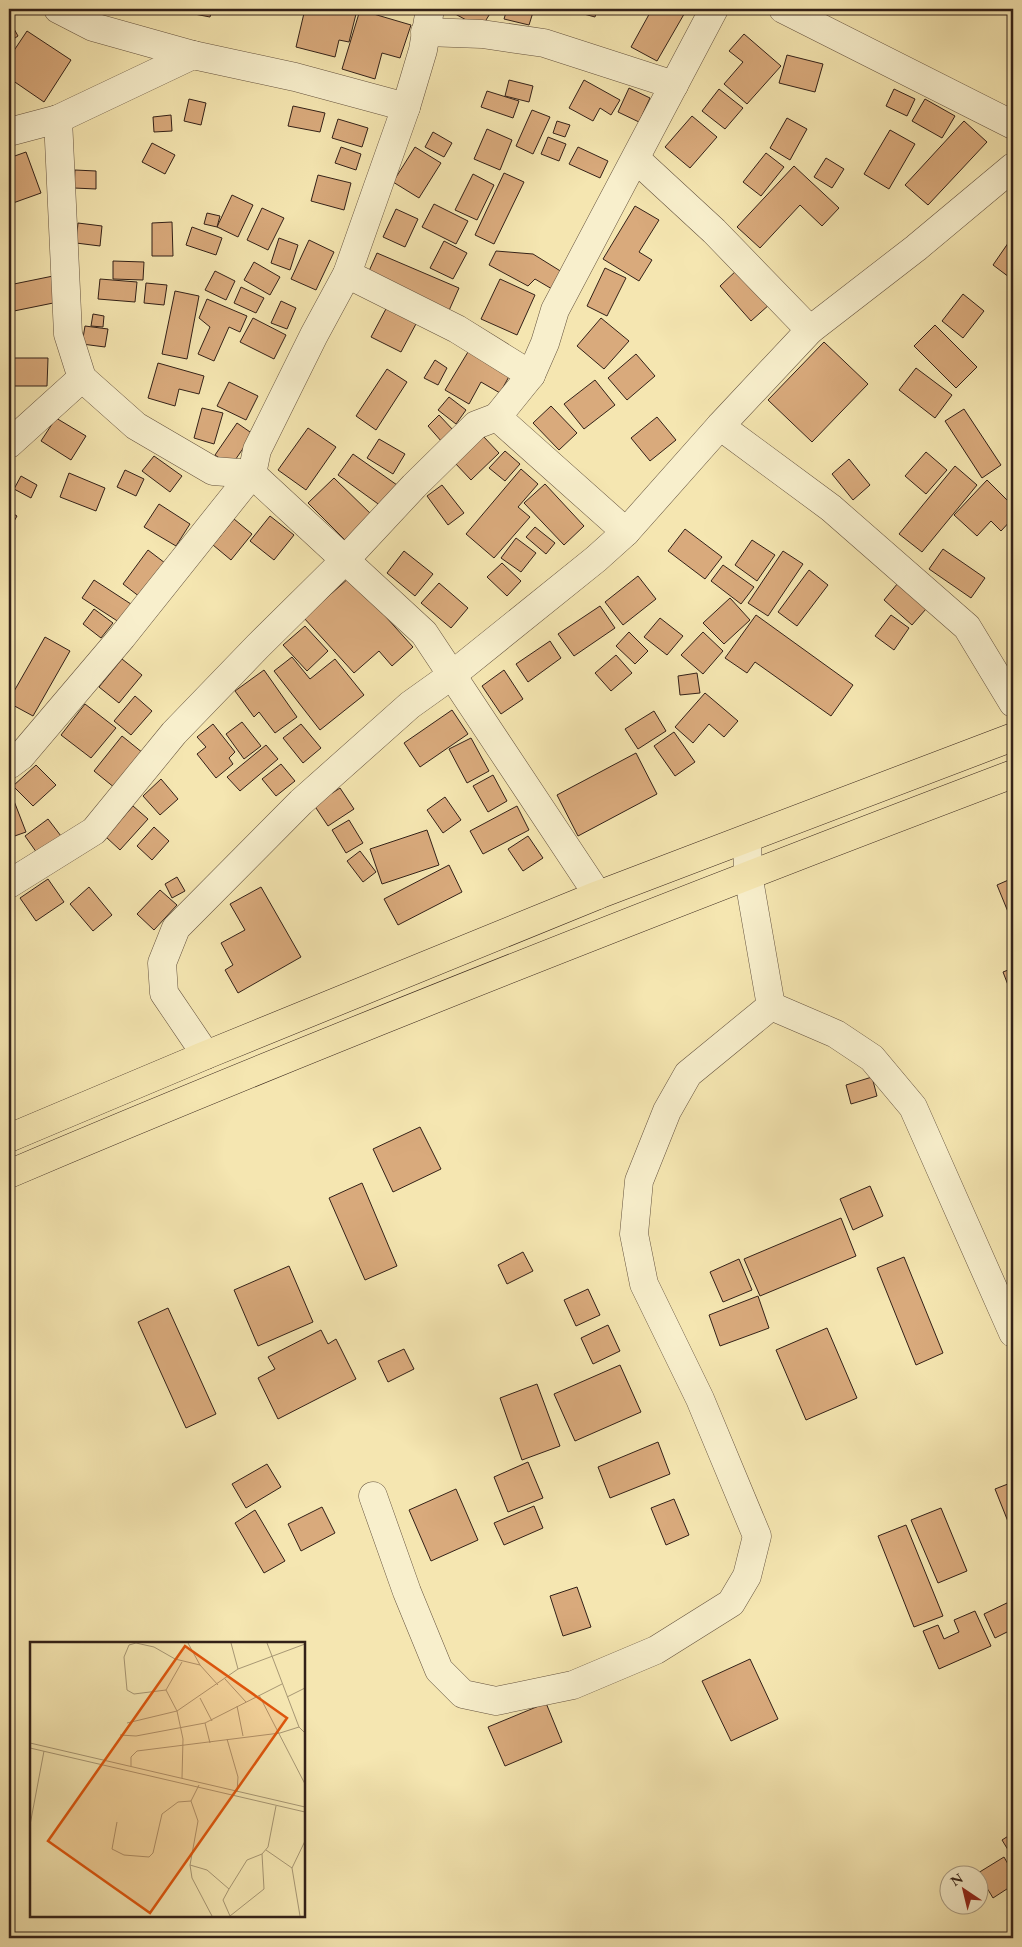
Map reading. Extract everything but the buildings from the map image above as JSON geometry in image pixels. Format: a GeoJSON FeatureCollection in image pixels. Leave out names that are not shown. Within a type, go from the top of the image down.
{"type":"FeatureCollection","features":[{"type":"Feature","properties":{"kind":"main road"},"geometry":{"type":"LineString","coordinates":[[9,1138],[206,1055],[598,895],[1013,737]]}},
{"type":"Feature","properties":{"kind":"main road"},"geometry":{"type":"LineString","coordinates":[[9,1174],[223,1083],[748,874],[1013,774]]}},
{"type":"Feature","properties":{"kind":"street"},"geometry":{"type":"LineString","coordinates":[[58,9],[93,27],[193,55],[295,77],[406,107]]}},
{"type":"Feature","properties":{"kind":"street"},"geometry":{"type":"LineString","coordinates":[[9,884],[94,831],[174,733],[345,560],[414,486],[476,425],[497,417],[531,375],[545,343],[555,310],[714,9]]}},
{"type":"Feature","properties":{"kind":"street"},"geometry":{"type":"LineString","coordinates":[[784,9],[1013,125]]}},
{"type":"Feature","properties":{"kind":"street"},"geometry":{"type":"LineString","coordinates":[[9,765],[21,756],[122,637],[252,474],[257,450],[346,274],[406,107],[423,50],[428,20],[482,34],[544,42],[674,85]]}},
{"type":"Feature","properties":{"kind":"street"},"geometry":{"type":"LineString","coordinates":[[9,132],[58,119],[193,55]]}},
{"type":"Feature","properties":{"kind":"street"},"geometry":{"type":"LineString","coordinates":[[58,119],[68,334],[82,378],[136,426],[213,471],[252,474],[424,633],[598,895]]}},
{"type":"Feature","properties":{"kind":"street"},"geometry":{"type":"LineString","coordinates":[[636,159],[714,231],[810,330]]}},
{"type":"Feature","properties":{"kind":"street"},"geometry":{"type":"LineString","coordinates":[[206,1055],[164,993],[162,963],[176,928],[301,802],[410,705],[452,676],[596,559],[626,532],[720,426],[810,330],[916,248],[1013,168]]}},
{"type":"Feature","properties":{"kind":"street"},"geometry":{"type":"LineString","coordinates":[[346,274],[457,329],[531,375]]}},
{"type":"Feature","properties":{"kind":"street"},"geometry":{"type":"LineString","coordinates":[[9,444],[82,378]]}},
{"type":"Feature","properties":{"kind":"street"},"geometry":{"type":"LineString","coordinates":[[497,417],[626,532]]}},
{"type":"Feature","properties":{"kind":"street"},"geometry":{"type":"LineString","coordinates":[[720,426],[831,508],[967,627],[1013,703]]}},
{"type":"Feature","properties":{"kind":"street"},"geometry":{"type":"LineString","coordinates":[[747,839],[748,874],[771,1006]]}},
{"type":"Feature","properties":{"kind":"street"},"geometry":{"type":"LineString","coordinates":[[771,1006],[836,1034],[872,1058],[913,1107],[1013,1334]]}},
{"type":"Feature","properties":{"kind":"street"},"geometry":{"type":"LineString","coordinates":[[373,1496],[407,1592],[439,1670],[464,1694],[496,1701],[573,1685],[656,1650],[731,1603],[746,1576],[758,1536],[700,1399],[644,1284],[634,1234],[639,1181],[667,1111],[688,1074],[771,1006]]}}]}
